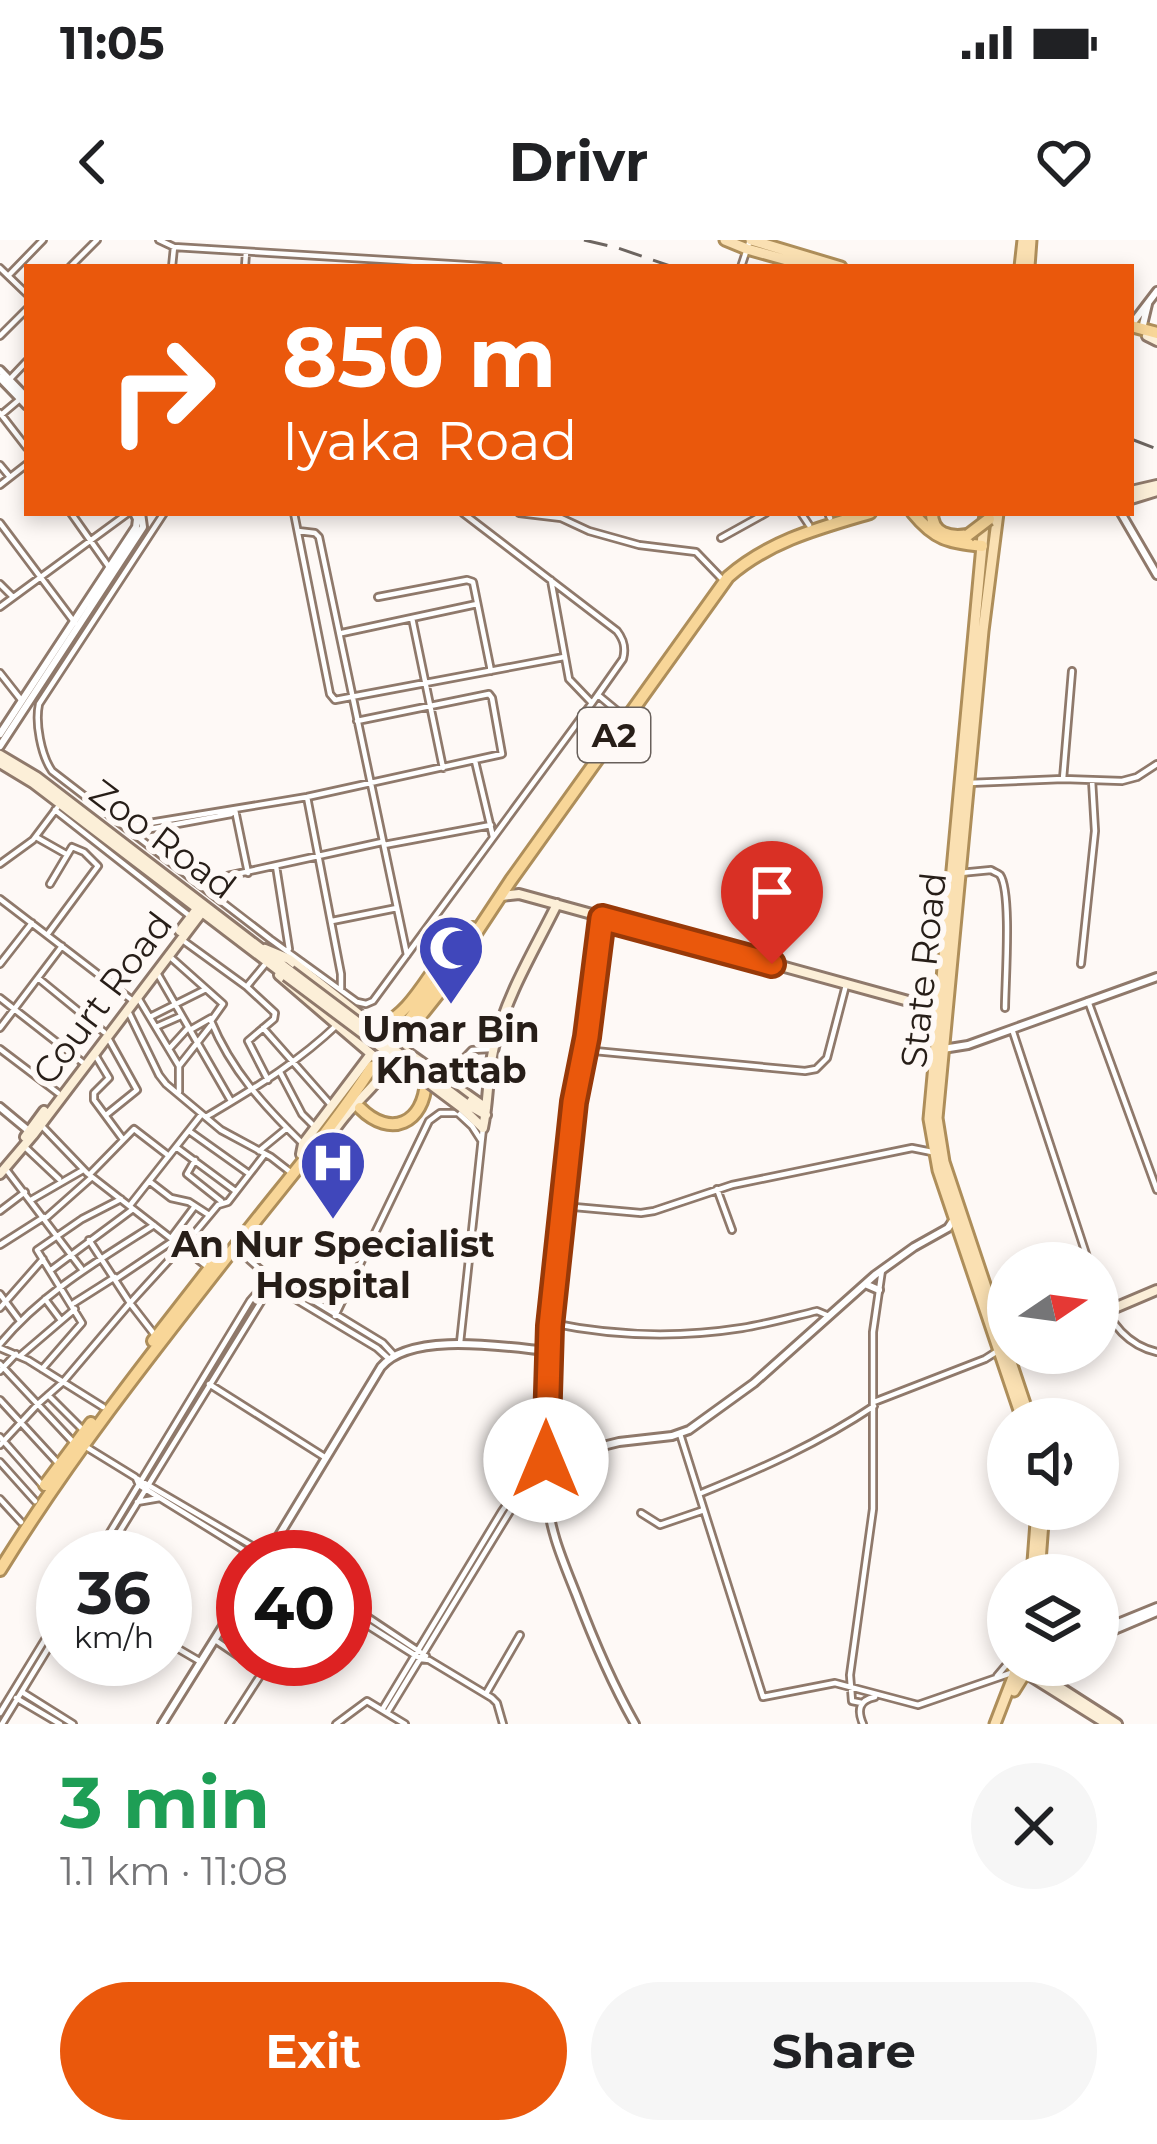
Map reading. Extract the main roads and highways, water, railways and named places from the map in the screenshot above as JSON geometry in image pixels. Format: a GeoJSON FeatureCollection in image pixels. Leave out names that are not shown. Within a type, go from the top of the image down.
{"type":"FeatureCollection","features":[{"type":"Feature","properties":{"kind":"highway","name":"A2"},"geometry":{"type":"LineString","coordinates":[[475,931],[511,869],[721,578],[768,541],[829,516]]}},
{"type":"Feature","properties":{"kind":"highway","name":"A2"},"geometry":{"type":"LineString","coordinates":[[404,1022],[475,931],[728,577],[783,541],[861,516]]}},
{"type":"Feature","properties":{"kind":"highway"},"geometry":{"type":"LineString","coordinates":[[916,516],[944,540],[982,546]]}},
{"type":"Feature","properties":{"kind":"highway"},"geometry":{"type":"LineString","coordinates":[[933,516],[942,533],[952,536],[968,535],[993,516]]}},
{"type":"Feature","properties":{"kind":"highway"},"geometry":{"type":"LineString","coordinates":[[378,1029],[404,1022],[399,1045]]}},
{"type":"Feature","properties":{"kind":"highway"},"geometry":{"type":"LineString","coordinates":[[0,1570],[103,1407],[209,1268],[357,1099],[370,1059]]}},
{"type":"Feature","properties":{"kind":"highway"},"geometry":{"type":"LineString","coordinates":[[0,1556],[59,1465],[235,1247],[370,1059]]}},
{"type":"Feature","properties":{"kind":"highway"},"geometry":{"type":"LineString","coordinates":[[357,1099],[377,1122],[407,1121],[423,1103],[426,1081]]}},
{"type":"Feature","properties":{"kind":"main road"},"geometry":{"type":"LineString","coordinates":[[725,240],[830,264]]}},
{"type":"Feature","properties":{"kind":"main road"},"geometry":{"type":"LineString","coordinates":[[749,243],[804,264]]}},
{"type":"Feature","properties":{"kind":"main road"},"geometry":{"type":"LineString","coordinates":[[979,630],[994,516]]}},
{"type":"Feature","properties":{"kind":"main road","name":"State Road"},"geometry":{"type":"LineString","coordinates":[[941,1010],[969,784],[982,546],[994,516]]}},
{"type":"Feature","properties":{"kind":"main road","name":"State Road"},"geometry":{"type":"LineString","coordinates":[[987,1292],[940,1147],[937,1104],[941,1010],[994,516]]}},
{"type":"Feature","properties":{"kind":"main road","name":"Zoo Road"},"geometry":{"type":"LineString","coordinates":[[0,755],[155,882],[288,974]]}},
{"type":"Feature","properties":{"kind":"main road","name":"Zoo Road"},"geometry":{"type":"LineString","coordinates":[[0,755],[37,777],[259,946],[288,974]]}},
{"type":"Feature","properties":{"kind":"main road"},"geometry":{"type":"LineString","coordinates":[[511,880],[519,894]]}},
{"type":"Feature","properties":{"kind":"main road"},"geometry":{"type":"LineString","coordinates":[[500,896],[519,894],[941,1010]]}},
{"type":"Feature","properties":{"kind":"main road"},"geometry":{"type":"LineString","coordinates":[[288,974],[464,1106],[484,1128],[493,1049],[506,1008],[557,904]]}},
{"type":"Feature","properties":{"kind":"main road","name":"Court Road"},"geometry":{"type":"LineString","coordinates":[[2,1169],[197,912]]}},
{"type":"Feature","properties":{"kind":"main road","name":"Court Road"},"geometry":{"type":"LineString","coordinates":[[132,1001],[197,912]]}},
{"type":"Feature","properties":{"kind":"main road"},"geometry":{"type":"LineString","coordinates":[[259,946],[289,959],[378,1029],[392,1033],[399,1045],[486,1112]]}},
{"type":"Feature","properties":{"kind":"main road"},"geometry":{"type":"LineString","coordinates":[[270,963],[370,1059],[388,1061]]}},
{"type":"Feature","properties":{"kind":"main road"},"geometry":{"type":"LineString","coordinates":[[288,974],[426,1081],[464,1106],[486,1112]]}},
{"type":"Feature","properties":{"kind":"main road"},"geometry":{"type":"LineString","coordinates":[[302,1149],[370,1059],[372,1037],[378,1029]]}},
{"type":"Feature","properties":{"kind":"main road","name":"Court Road"},"geometry":{"type":"LineString","coordinates":[[2,1169],[105,1034]]}},
{"type":"Feature","properties":{"kind":"main road"},"geometry":{"type":"LineString","coordinates":[[293,1169],[316,1154],[395,1057],[399,1045]]}},
{"type":"Feature","properties":{"kind":"main road","name":"State Road"},"geometry":{"type":"LineString","coordinates":[[938,1048],[928,1107],[933,1152],[987,1303]]}},
{"type":"Feature","properties":{"kind":"main road"},"geometry":{"type":"LineString","coordinates":[[1119,1307],[1157,1292]]}},
{"type":"Feature","properties":{"kind":"main road"},"geometry":{"type":"LineString","coordinates":[[998,1724],[1015,1686]]}},
{"type":"Feature","properties":{"kind":"main road"},"geometry":{"type":"LineString","coordinates":[[1048,1686],[1107,1724]]}},
{"type":"Feature","properties":{"kind":"main road"},"geometry":{"type":"LineString","coordinates":[[1058,1686],[1117,1724]]}},
{"type":"Feature","properties":{"kind":"tunnel"},"geometry":{"type":"LineString","coordinates":[[368,1064],[403,1018]]}},
{"type":"Feature","properties":{"kind":"railway"},"geometry":{"type":"LineString","coordinates":[[584,240],[664,264]]}},
{"type":"Feature","properties":{"kind":"railway"},"geometry":{"type":"LineString","coordinates":[[1134,440],[1157,449]]}},
{"type":"Feature","properties":{"kind":"place","name":"Umar Bin Khattab"},"geometry":{"type":"Point","coordinates":[451,1007]}},
{"type":"Feature","properties":{"kind":"place","name":"An Nur Specialist Hospital"},"geometry":{"type":"Point","coordinates":[333,1222]}}]}
